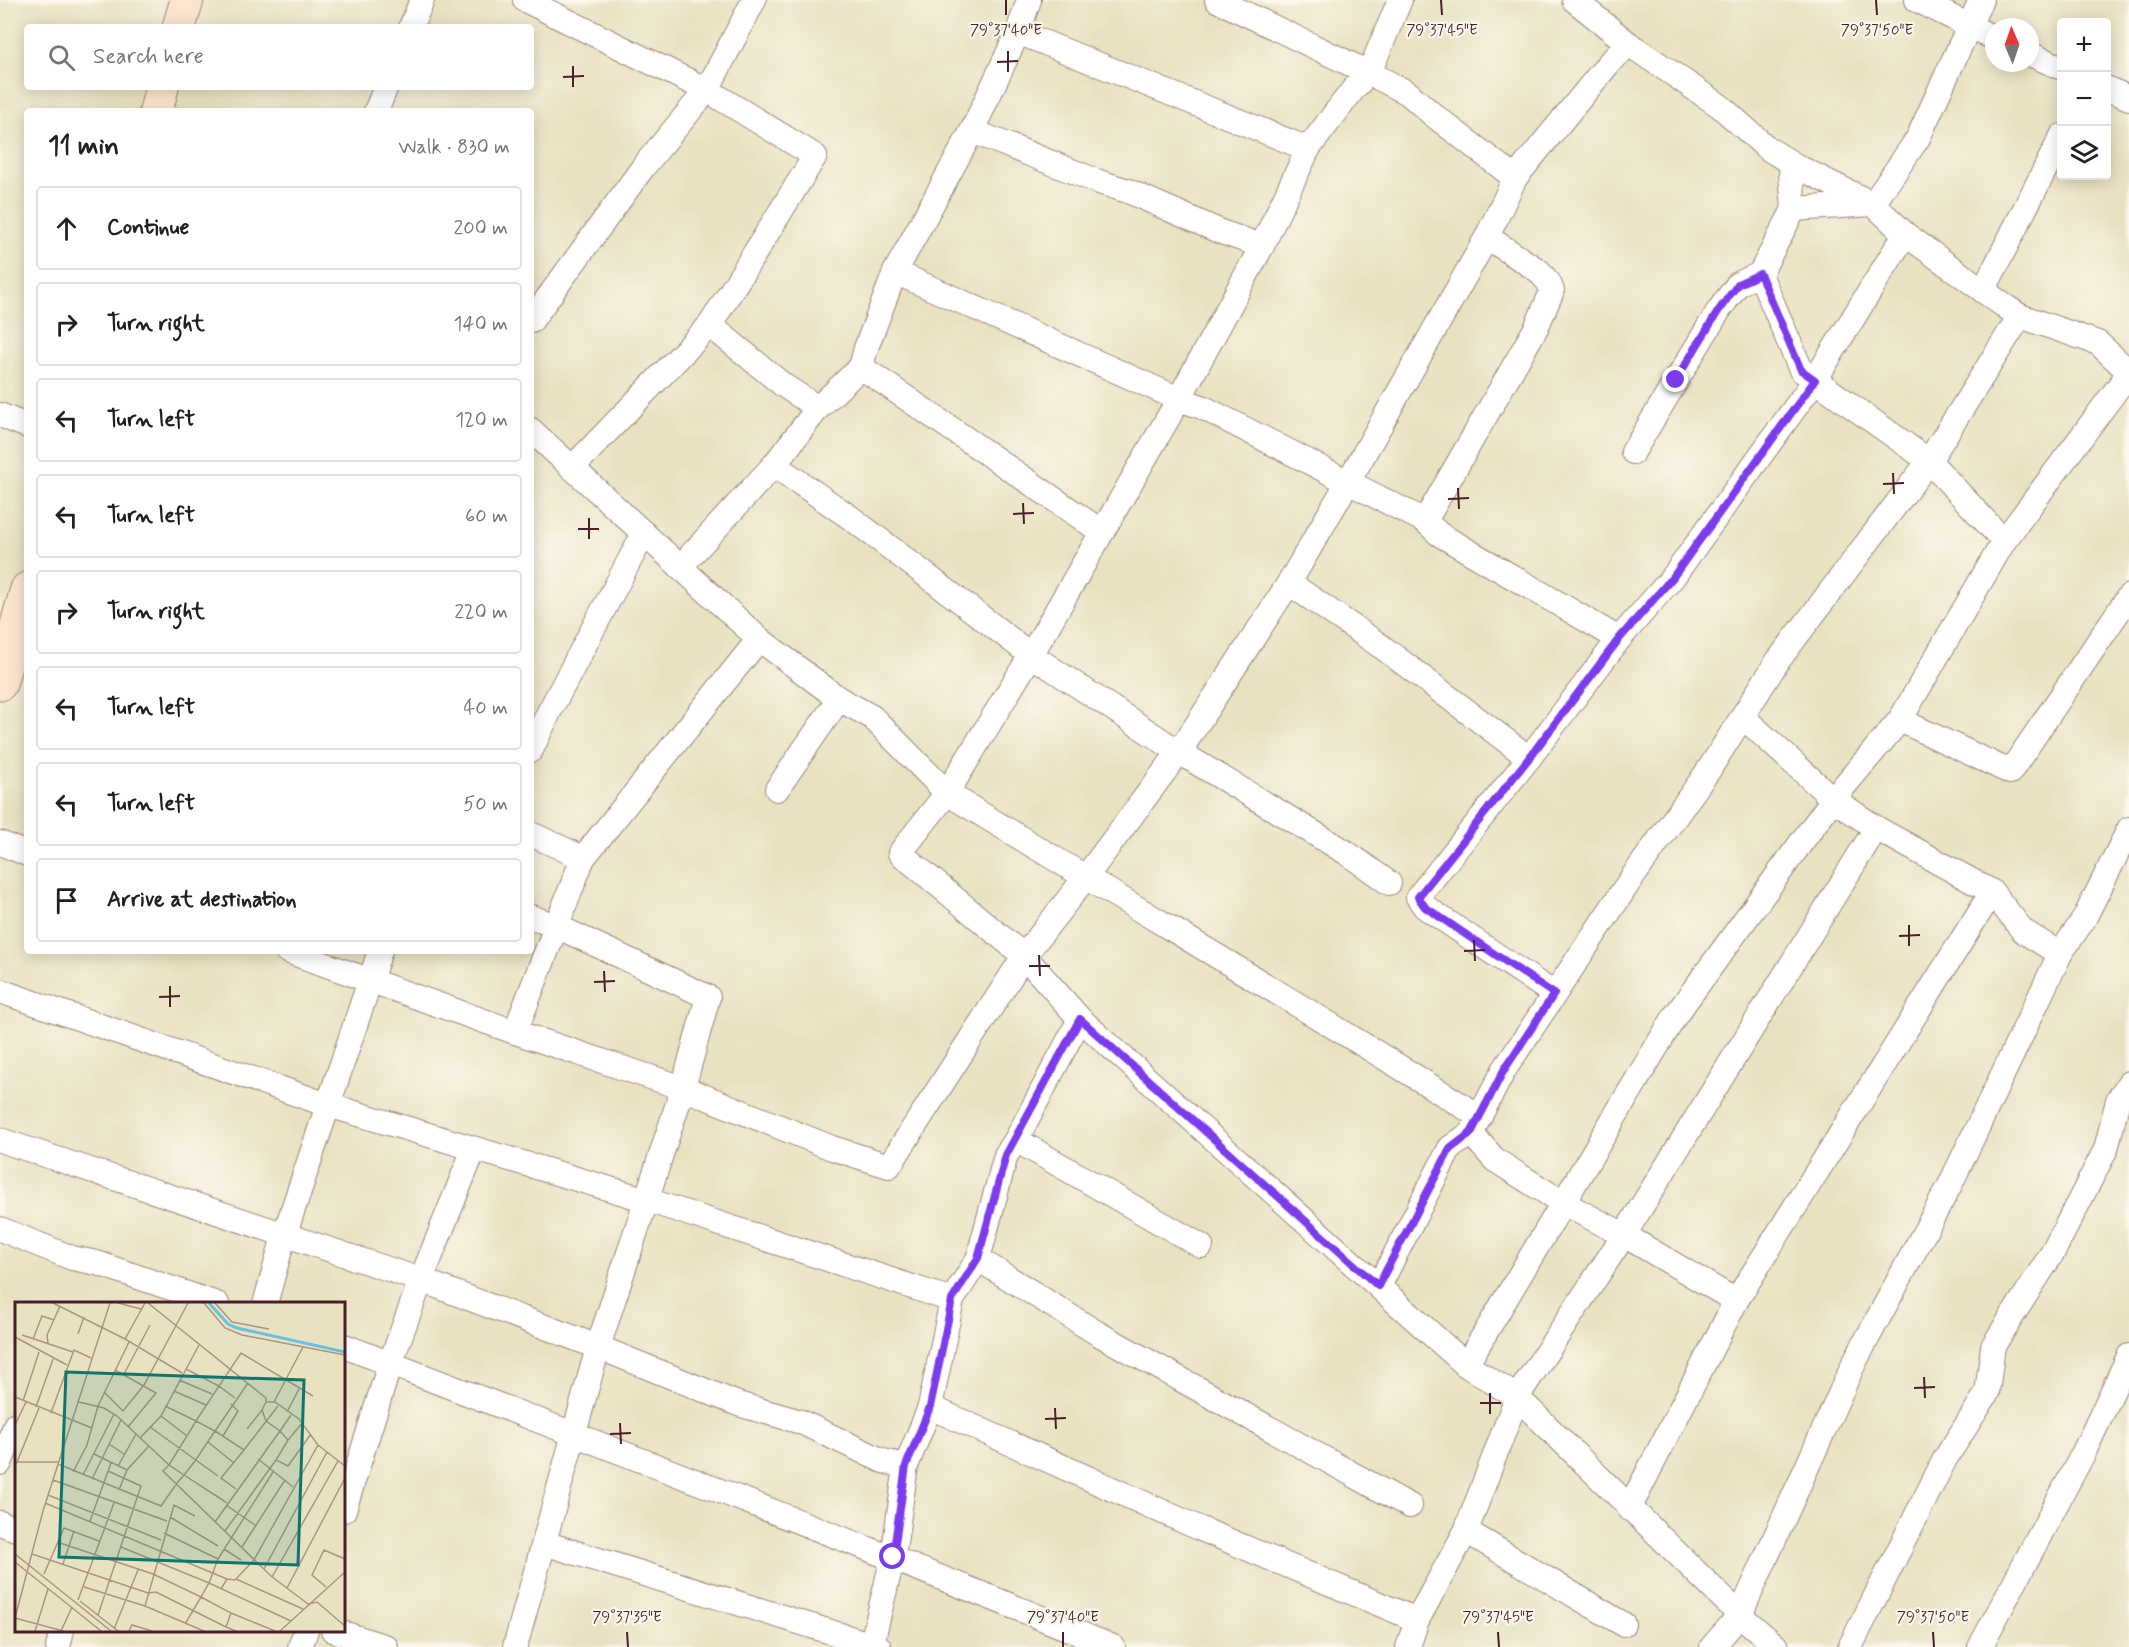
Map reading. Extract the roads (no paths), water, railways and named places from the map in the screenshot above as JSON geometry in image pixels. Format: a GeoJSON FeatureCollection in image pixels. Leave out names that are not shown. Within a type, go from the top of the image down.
{"type":"FeatureCollection","features":[{"type":"Feature","properties":{"kind":"main road"},"geometry":{"type":"LineString","coordinates":[[180,24],[187,0]]}},
{"type":"Feature","properties":{"kind":"main road"},"geometry":{"type":"LineString","coordinates":[[157,108],[161,90]]}},
{"type":"Feature","properties":{"kind":"main road"},"geometry":{"type":"LineString","coordinates":[[0,684],[24,600]]}},
{"type":"Feature","properties":{"kind":"street"},"geometry":{"type":"LineString","coordinates":[[412,24],[422,0]]}},
{"type":"Feature","properties":{"kind":"street"},"geometry":{"type":"LineString","coordinates":[[525,0],[707,90],[815,156],[710,325],[572,468]]}},
{"type":"Feature","properties":{"kind":"street"},"geometry":{"type":"LineString","coordinates":[[534,317],[644,166],[707,90],[754,0]]}},
{"type":"Feature","properties":{"kind":"street"},"geometry":{"type":"LineString","coordinates":[[680,567],[774,465],[818,408],[861,367],[895,272],[972,131],[1018,32],[1029,0]]}},
{"type":"Feature","properties":{"kind":"street"},"geometry":{"type":"LineString","coordinates":[[1217,0],[1408,93],[1515,178]]}},
{"type":"Feature","properties":{"kind":"street"},"geometry":{"type":"LineString","coordinates":[[1400,0],[1369,74],[1355,87],[1308,149],[1262,246],[1179,399],[1031,655],[947,793],[900,853],[1024,956],[1080,1019],[1466,1365],[1517,1397],[1629,1509],[1740,1615],[1777,1647]]}},
{"type":"Feature","properties":{"kind":"street"},"geometry":{"type":"LineString","coordinates":[[1466,1365],[1675,1016],[1833,799],[1900,720],[2004,541],[2129,372],[2098,343],[2020,316],[1905,234],[1873,204],[1798,167],[1767,148],[1720,106],[1629,44],[1574,0]]}},
{"type":"Feature","properties":{"kind":"street"},"geometry":{"type":"LineString","coordinates":[[1917,0],[1985,34]]}},
{"type":"Feature","properties":{"kind":"street"},"geometry":{"type":"LineString","coordinates":[[1873,204],[1918,138],[1981,0]]}},
{"type":"Feature","properties":{"kind":"street"},"geometry":{"type":"LineString","coordinates":[[1018,32],[1308,149]]}},
{"type":"Feature","properties":{"kind":"street"},"geometry":{"type":"LineString","coordinates":[[295,954],[515,1032],[683,1088],[831,1148],[889,1166],[1024,956],[1179,752],[1289,583],[1487,237],[1515,178],[1609,63],[1629,44]]}},
{"type":"Feature","properties":{"kind":"street"},"geometry":{"type":"LineString","coordinates":[[2039,58],[2057,66]]}},
{"type":"Feature","properties":{"kind":"street"},"geometry":{"type":"LineString","coordinates":[[376,108],[385,90]]}},
{"type":"Feature","properties":{"kind":"street"},"geometry":{"type":"LineString","coordinates":[[2111,90],[2129,98]]}},
{"type":"Feature","properties":{"kind":"street"},"geometry":{"type":"LineString","coordinates":[[972,131],[1099,182],[1128,191],[1221,232],[1262,246]]}},
{"type":"Feature","properties":{"kind":"street"},"geometry":{"type":"LineString","coordinates":[[1983,291],[2057,144]]}},
{"type":"Feature","properties":{"kind":"street"},"geometry":{"type":"LineString","coordinates":[[1633,452],[1719,310],[1738,284],[1760,274],[1794,209],[1791,174],[1798,167]]}},
{"type":"Feature","properties":{"kind":"street"},"geometry":{"type":"LineString","coordinates":[[1794,209],[1873,204]]}},
{"type":"Feature","properties":{"kind":"street"},"geometry":{"type":"LineString","coordinates":[[1554,994],[1425,907],[1418,897],[1529,758],[1619,639],[1673,577],[1815,380],[1905,234]]}},
{"type":"Feature","properties":{"kind":"street"},"geometry":{"type":"LineString","coordinates":[[1425,521],[1536,328],[1552,291],[1550,283],[1539,271],[1487,237]]}},
{"type":"Feature","properties":{"kind":"street"},"geometry":{"type":"LineString","coordinates":[[895,272],[1179,399],[1202,407],[1425,521],[1439,534],[1619,639]]}},
{"type":"Feature","properties":{"kind":"street"},"geometry":{"type":"LineString","coordinates":[[1760,274],[1801,370],[1929,461],[2004,541]]}},
{"type":"Feature","properties":{"kind":"street"},"geometry":{"type":"LineString","coordinates":[[1378,1286],[1450,1149],[1475,1125],[1504,1070],[1627,885],[1708,771],[1777,662],[1929,461],[2020,316]]}},
{"type":"Feature","properties":{"kind":"street"},"geometry":{"type":"LineString","coordinates":[[710,325],[783,385],[818,408]]}},
{"type":"Feature","properties":{"kind":"street"},"geometry":{"type":"LineString","coordinates":[[861,367],[1102,532]]}},
{"type":"Feature","properties":{"kind":"street"},"geometry":{"type":"LineString","coordinates":[[0,415],[24,425]]}},
{"type":"Feature","properties":{"kind":"street"},"geometry":{"type":"LineString","coordinates":[[534,433],[759,639],[839,699],[872,717],[947,793],[1397,1065],[1475,1125],[1494,1160],[1563,1203],[1624,1235],[1736,1301]]}},
{"type":"Feature","properties":{"kind":"street"},"geometry":{"type":"LineString","coordinates":[[774,465],[851,518],[1031,655],[1179,752],[1347,853],[1389,883]]}},
{"type":"Feature","properties":{"kind":"street"},"geometry":{"type":"LineString","coordinates":[[534,735],[540,706],[644,533]]}},
{"type":"Feature","properties":{"kind":"street"},"geometry":{"type":"LineString","coordinates":[[1289,583],[1382,647],[1529,758]]}},
{"type":"Feature","properties":{"kind":"street"},"geometry":{"type":"LineString","coordinates":[[1900,720],[2010,772],[2129,596]]}},
{"type":"Feature","properties":{"kind":"street"},"geometry":{"type":"LineString","coordinates":[[515,1032],[583,858],[759,639]]}},
{"type":"Feature","properties":{"kind":"street"},"geometry":{"type":"LineString","coordinates":[[777,789],[839,699]]}},
{"type":"Feature","properties":{"kind":"street"},"geometry":{"type":"LineString","coordinates":[[1743,717],[1833,799],[1876,828],[1992,892],[2023,931],[2060,954]]}},
{"type":"Feature","properties":{"kind":"street"},"geometry":{"type":"LineString","coordinates":[[1408,1647],[1417,1620],[1466,1531],[1517,1397],[1624,1235],[1876,828]]}},
{"type":"Feature","properties":{"kind":"street"},"geometry":{"type":"LineString","coordinates":[[1712,1647],[1740,1615],[1855,1361],[1950,1185],[2060,954],[2084,919],[2129,829]]}},
{"type":"Feature","properties":{"kind":"street"},"geometry":{"type":"LineString","coordinates":[[534,835],[583,858]]}},
{"type":"Feature","properties":{"kind":"street"},"geometry":{"type":"LineString","coordinates":[[0,843],[24,853]]}},
{"type":"Feature","properties":{"kind":"street"},"geometry":{"type":"LineString","coordinates":[[1629,1509],[1736,1301],[1992,892]]}},
{"type":"Feature","properties":{"kind":"street"},"geometry":{"type":"LineString","coordinates":[[514,1647],[598,1347],[683,1088],[708,997],[556,926],[534,918]]}},
{"type":"Feature","properties":{"kind":"street"},"geometry":{"type":"LineString","coordinates":[[266,1302],[285,1236],[379,954]]}},
{"type":"Feature","properties":{"kind":"street"},"geometry":{"type":"LineString","coordinates":[[0,991],[328,1105],[647,1200],[952,1300]]}},
{"type":"Feature","properties":{"kind":"street"},"geometry":{"type":"LineString","coordinates":[[544,1543],[874,1646],[893,1557],[906,1466],[930,1407],[952,1300],[978,1258],[1006,1155],[1080,1019]]}},
{"type":"Feature","properties":{"kind":"street"},"geometry":{"type":"LineString","coordinates":[[1850,1647],[1945,1459],[1987,1394],[1994,1346],[2052,1252],[2106,1149],[2118,1100],[2129,1083]]}},
{"type":"Feature","properties":{"kind":"street"},"geometry":{"type":"LineString","coordinates":[[0,1140],[421,1280],[598,1347],[738,1404],[801,1422],[883,1461],[906,1466]]}},
{"type":"Feature","properties":{"kind":"street"},"geometry":{"type":"LineString","coordinates":[[1016,1140],[1201,1245]]}},
{"type":"Feature","properties":{"kind":"street"},"geometry":{"type":"LineString","coordinates":[[345,1500],[390,1364],[474,1149]]}},
{"type":"Feature","properties":{"kind":"street"},"geometry":{"type":"LineString","coordinates":[[0,1229],[72,1258],[97,1263],[211,1302]]}},
{"type":"Feature","properties":{"kind":"street"},"geometry":{"type":"LineString","coordinates":[[978,1258],[1097,1333],[1410,1506]]}},
{"type":"Feature","properties":{"kind":"street"},"geometry":{"type":"LineString","coordinates":[[345,1346],[893,1557],[1113,1647]]}},
{"type":"Feature","properties":{"kind":"street"},"geometry":{"type":"LineString","coordinates":[[1980,1647],[2083,1454],[2129,1356]]}},
{"type":"Feature","properties":{"kind":"street"},"geometry":{"type":"LineString","coordinates":[[930,1407],[1202,1529],[1417,1620]]}},
{"type":"Feature","properties":{"kind":"street"},"geometry":{"type":"LineString","coordinates":[[0,1463],[15,1426]]}},
{"type":"Feature","properties":{"kind":"street"},"geometry":{"type":"LineString","coordinates":[[0,1523],[15,1529]]}},
{"type":"Feature","properties":{"kind":"street"},"geometry":{"type":"LineString","coordinates":[[1466,1531],[1623,1624]]}},
{"type":"Feature","properties":{"kind":"street"},"geometry":{"type":"LineString","coordinates":[[58,1647],[62,1632]]}},
{"type":"Feature","properties":{"kind":"street"},"geometry":{"type":"LineString","coordinates":[[300,1647],[305,1632]]}},
{"type":"Feature","properties":{"kind":"street"},"geometry":{"type":"LineString","coordinates":[[339,1632],[386,1647]]}}]}
